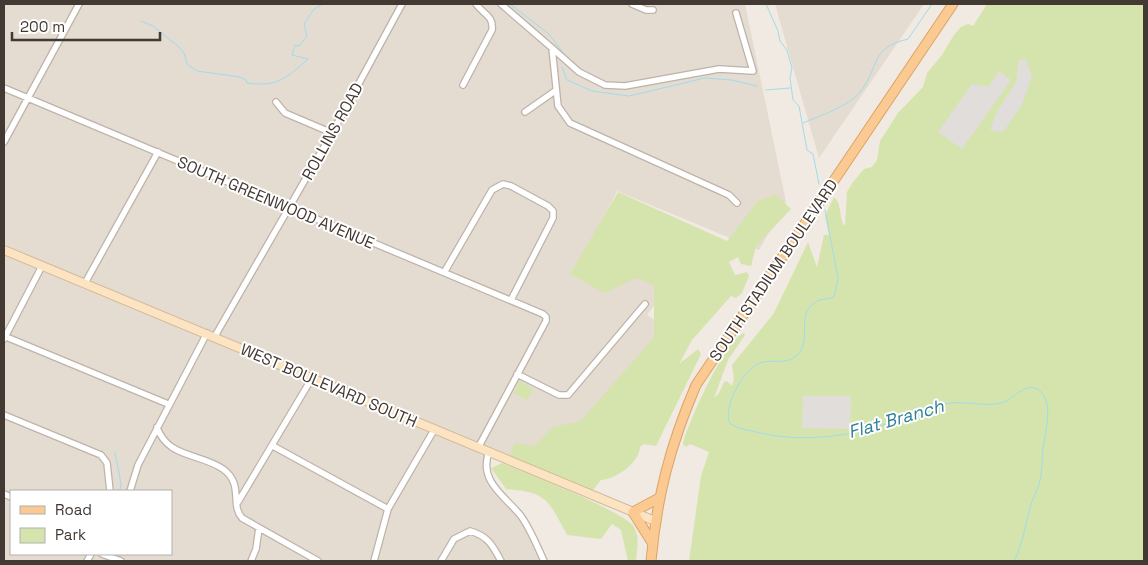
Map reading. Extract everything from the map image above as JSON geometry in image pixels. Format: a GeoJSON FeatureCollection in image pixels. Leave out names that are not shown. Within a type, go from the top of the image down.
{"type":"FeatureCollection","features":[{"type":"Feature","properties":{"kind":"main road","name":"SOUTH STADIUM BOULEVARD"},"geometry":{"type":"LineString","coordinates":[[651,561],[655,521],[668,460],[696,385],[953,4]]}},
{"type":"Feature","properties":{"kind":"main road","name":"WEST BOULEVARD SOUTH"},"geometry":{"type":"LineString","coordinates":[[4,250],[211,334],[434,430],[655,521]]}},
{"type":"Feature","properties":{"kind":"main road"},"geometry":{"type":"LineString","coordinates":[[653,544],[634,512],[659,498]]}},
{"type":"Feature","properties":{"kind":"street"},"geometry":{"type":"LineString","coordinates":[[4,142],[79,4]]}},
{"type":"Feature","properties":{"kind":"street","name":"ROLLINS ROAD"},"geometry":{"type":"LineString","coordinates":[[130,490],[138,466],[168,404],[289,207],[332,133],[402,4]]}},
{"type":"Feature","properties":{"kind":"street"},"geometry":{"type":"LineString","coordinates":[[463,85],[493,24],[490,17],[476,4]]}},
{"type":"Feature","properties":{"kind":"street"},"geometry":{"type":"LineString","coordinates":[[501,4],[579,72],[605,85],[625,86],[719,69],[753,71],[736,13]]}},
{"type":"Feature","properties":{"kind":"street"},"geometry":{"type":"LineString","coordinates":[[632,4],[646,10],[653,10]]}},
{"type":"Feature","properties":{"kind":"street"},"geometry":{"type":"LineString","coordinates":[[552,48],[558,106],[563,115],[574,125],[729,195],[737,203]]}},
{"type":"Feature","properties":{"kind":"street","name":"SOUTH GREENWOOD AVENUE"},"geometry":{"type":"LineString","coordinates":[[4,88],[445,272],[546,317],[517,374]]}},
{"type":"Feature","properties":{"kind":"street"},"geometry":{"type":"LineString","coordinates":[[525,112],[555,91]]}},
{"type":"Feature","properties":{"kind":"street"},"geometry":{"type":"LineString","coordinates":[[276,102],[285,113],[332,133]]}},
{"type":"Feature","properties":{"kind":"street"},"geometry":{"type":"LineString","coordinates":[[85,283],[158,152]]}},
{"type":"Feature","properties":{"kind":"street"},"geometry":{"type":"LineString","coordinates":[[445,272],[492,190],[503,184],[511,186],[548,206],[553,211],[553,218],[511,300]]}},
{"type":"Feature","properties":{"kind":"street"},"geometry":{"type":"LineString","coordinates":[[42,266],[4,338],[168,404]]}},
{"type":"Feature","properties":{"kind":"street"},"geometry":{"type":"LineString","coordinates":[[478,448],[517,374],[559,395],[568,395],[645,304]]}},
{"type":"Feature","properties":{"kind":"street"},"geometry":{"type":"LineString","coordinates":[[238,502],[312,378]]}},
{"type":"Feature","properties":{"kind":"street"},"geometry":{"type":"LineString","coordinates":[[4,415],[101,455],[107,462],[110,490]]}},
{"type":"Feature","properties":{"kind":"street"},"geometry":{"type":"LineString","coordinates":[[157,427],[164,443],[168,446],[218,466],[228,474],[235,485],[238,514],[318,561]]}},
{"type":"Feature","properties":{"kind":"street"},"geometry":{"type":"LineString","coordinates":[[374,561],[388,510],[434,430]]}},
{"type":"Feature","properties":{"kind":"street"},"geometry":{"type":"LineString","coordinates":[[273,446],[388,510]]}},
{"type":"Feature","properties":{"kind":"street"},"geometry":{"type":"LineString","coordinates":[[489,452],[485,471],[491,485],[521,516],[544,561]]}},
{"type":"Feature","properties":{"kind":"street"},"geometry":{"type":"LineString","coordinates":[[251,561],[256,549],[259,528]]}},
{"type":"Feature","properties":{"kind":"street"},"geometry":{"type":"LineString","coordinates":[[440,561],[454,539],[470,531],[485,537],[492,543],[501,561]]}},
{"type":"Feature","properties":{"kind":"street"},"geometry":{"type":"LineString","coordinates":[[105,555],[121,561]]}},
{"type":"Feature","properties":{"kind":"shaded area"},"geometry":{"type":"Polygon","coordinates":[[[4,4],[745,4],[786,202],[759,250],[617,191],[591,241],[670,283],[647,315],[671,332],[586,432],[544,444],[529,465],[490,449],[485,471],[521,516],[544,561],[4,561],[4,4]]]}},
{"type":"Feature","properties":{"kind":"shaded area"},"geometry":{"type":"Polygon","coordinates":[[[775,4],[924,4],[819,158],[775,4]]]}},
{"type":"Feature","properties":{"kind":"shaded area"},"geometry":{"type":"Polygon","coordinates":[[[1026,59],[1032,76],[1022,105],[1003,132],[990,130],[996,113],[1016,82],[1019,60],[1026,59]]]}},
{"type":"Feature","properties":{"kind":"shaded area"},"geometry":{"type":"Polygon","coordinates":[[[999,71],[1011,80],[962,149],[938,132],[972,84],[988,87],[999,71]]]}},
{"type":"Feature","properties":{"kind":"shaded area"},"geometry":{"type":"Polygon","coordinates":[[[803,396],[851,396],[850,429],[802,428],[803,396]]]}},
{"type":"Feature","properties":{"kind":"green space"},"geometry":{"type":"Polygon","coordinates":[[[987,4],[1144,4],[1144,561],[689,561],[701,476],[709,452],[690,444],[686,447],[683,444],[708,383],[727,350],[744,333],[745,335],[728,360],[714,398],[719,393],[724,382],[727,381],[732,386],[734,379],[732,365],[774,313],[808,242],[817,267],[824,235],[829,235],[825,216],[834,197],[839,203],[845,226],[847,192],[853,182],[864,169],[872,167],[877,160],[880,141],[898,113],[923,87],[927,73],[942,55],[954,35],[961,27],[968,24],[973,26],[987,4]]]}},
{"type":"Feature","properties":{"kind":"green space"},"geometry":{"type":"Polygon","coordinates":[[[618,192],[727,241],[757,202],[775,194],[791,209],[756,246],[751,266],[741,264],[738,257],[729,262],[735,275],[747,272],[749,276],[742,293],[736,298],[731,296],[692,340],[679,364],[698,349],[701,354],[656,446],[644,444],[640,447],[636,459],[626,469],[613,477],[601,480],[593,490],[509,455],[515,443],[535,446],[553,427],[581,421],[654,337],[654,285],[636,278],[605,293],[570,274],[618,192]]]}},
{"type":"Feature","properties":{"kind":"green space"},"geometry":{"type":"Polygon","coordinates":[[[520,381],[533,389],[527,400],[514,393],[520,381]]]}},
{"type":"Feature","properties":{"kind":"green space"},"geometry":{"type":"Polygon","coordinates":[[[502,463],[594,502],[626,520],[634,527],[637,535],[636,561],[628,561],[621,530],[612,524],[601,539],[567,535],[555,513],[545,500],[531,493],[506,489],[491,468],[502,463]]]}},
{"type":"Feature","properties":{"kind":"waterway"},"geometry":{"type":"LineString","coordinates":[[141,21],[153,26],[179,47],[184,53],[187,64],[197,71],[240,77],[246,80],[247,83],[267,84],[281,80],[308,59],[292,55],[295,45],[299,46],[307,36],[304,24],[314,9],[323,4]]}},
{"type":"Feature","properties":{"kind":"waterway"},"geometry":{"type":"LineString","coordinates":[[510,4],[549,34],[564,54]]}},
{"type":"Feature","properties":{"kind":"waterway","name":"Flat Branch"},"geometry":{"type":"LineString","coordinates":[[766,4],[778,31],[780,41],[787,50],[792,68],[790,78],[793,100],[799,106],[807,150],[813,154],[819,184]]}},
{"type":"Feature","properties":{"kind":"waterway"},"geometry":{"type":"LineString","coordinates":[[803,123],[834,110],[856,96],[867,82],[881,53],[887,47],[908,39],[932,4]]}},
{"type":"Feature","properties":{"kind":"waterway"},"geometry":{"type":"LineString","coordinates":[[562,67],[567,80],[592,91],[629,96],[705,78],[732,80],[757,86]]}},
{"type":"Feature","properties":{"kind":"waterway"},"geometry":{"type":"LineString","coordinates":[[766,90],[790,88]]}},
{"type":"Feature","properties":{"kind":"waterway","name":"Flat Branch"},"geometry":{"type":"LineString","coordinates":[[825,210],[838,278],[834,297],[822,299],[810,307],[806,314],[804,343],[796,356],[785,361],[763,362],[756,365],[743,378],[737,387],[730,406],[729,422],[738,428],[773,435],[807,438],[824,437],[874,428],[943,404],[998,404],[1021,391],[1035,388],[1044,396],[1048,411],[1042,470],[1039,486],[1031,503],[1022,542],[1014,561]]}},
{"type":"Feature","properties":{"kind":"waterway"},"geometry":{"type":"LineString","coordinates":[[115,453],[121,483],[120,490]]}}]}
